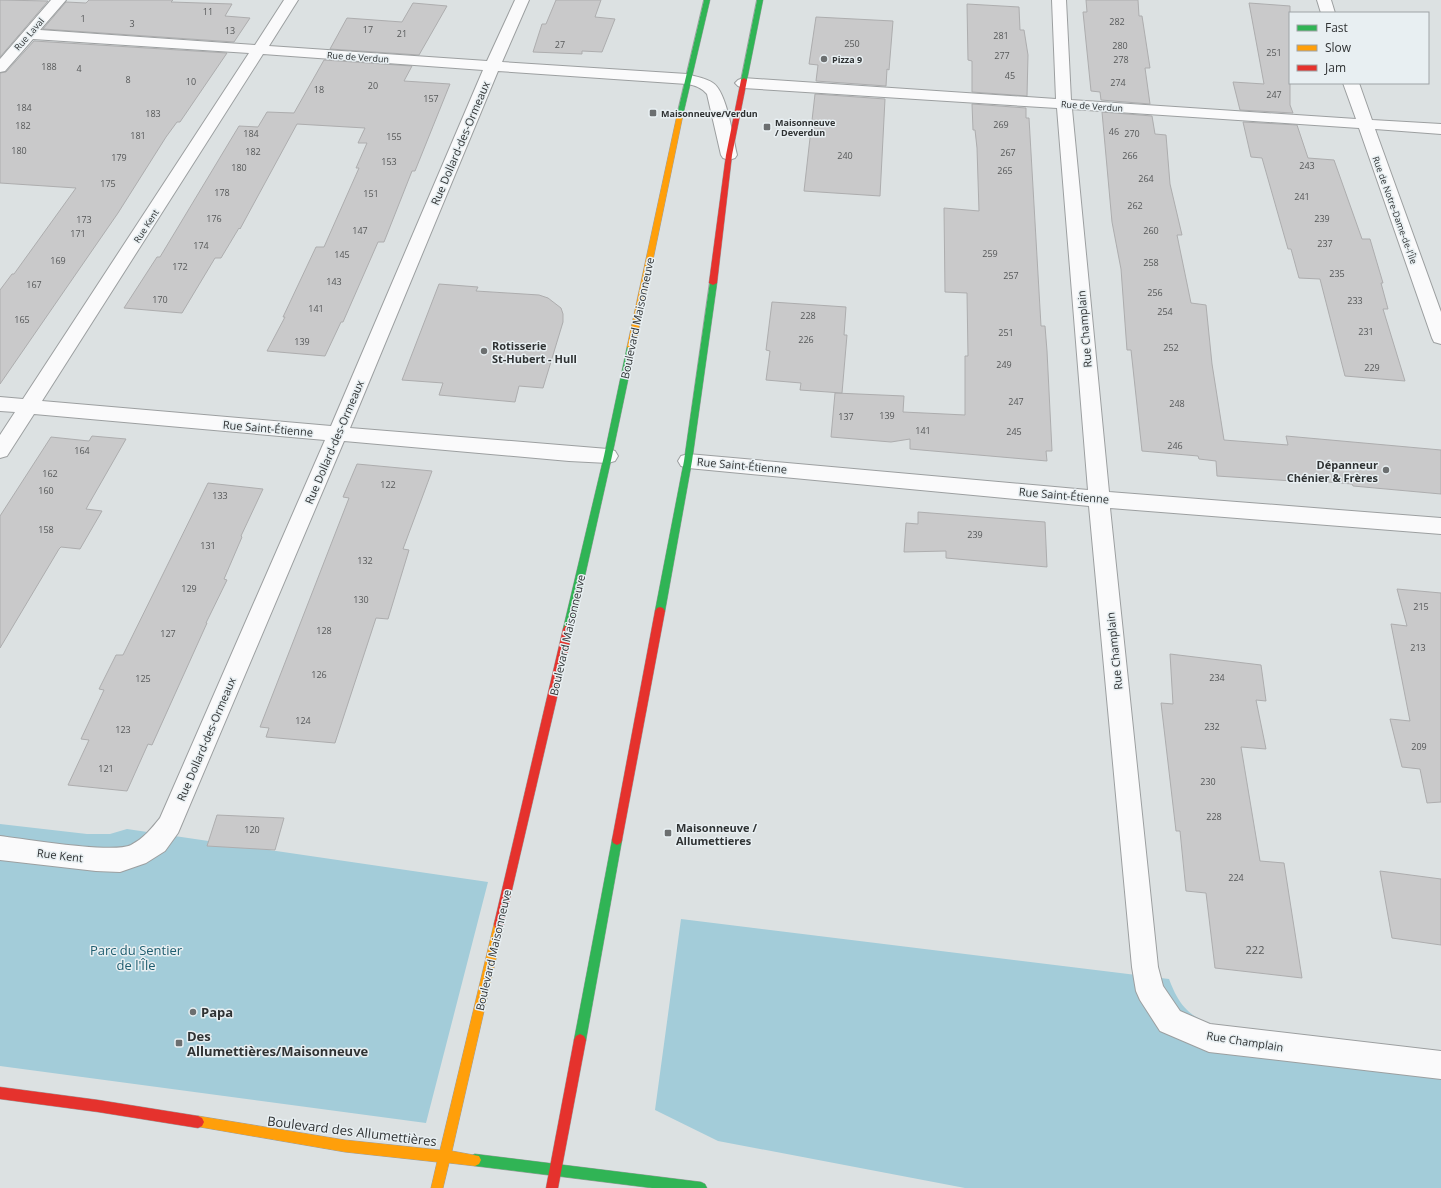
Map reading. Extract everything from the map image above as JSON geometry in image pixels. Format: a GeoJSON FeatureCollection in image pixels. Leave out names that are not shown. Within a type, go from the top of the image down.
{"type":"FeatureCollection","features":[{"type":"Feature","properties":{"kind":"main road","name":"Boulevard Maisonneuve"},"geometry":{"type":"LineString","coordinates":[[437,1188],[608,456],[687,79],[707,0]]}},
{"type":"Feature","properties":{"kind":"main road"},"geometry":{"type":"LineString","coordinates":[[552,1188],[688,461],[729,155],[760,0]]}},
{"type":"Feature","properties":{"kind":"main road","name":"Boulevard des Allumettières"},"geometry":{"type":"LineString","coordinates":[[0,1093],[98,1106],[345,1146],[445,1156],[701,1188]]}},
{"type":"Feature","properties":{"kind":"street","name":"Rue Laval"},"geometry":{"type":"LineString","coordinates":[[0,68],[59,0]]}},
{"type":"Feature","properties":{"kind":"street","name":"Rue Kent"},"geometry":{"type":"LineString","coordinates":[[0,452],[291,0]]}},
{"type":"Feature","properties":{"kind":"street","name":"Rue Dollard-des-Ormeaux"},"geometry":{"type":"LineString","coordinates":[[120,860],[137,855],[156,843],[169,825],[337,434],[492,66],[522,0]]}},
{"type":"Feature","properties":{"kind":"street","name":"Rue Champlain"},"geometry":{"type":"LineString","coordinates":[[1059,0],[1064,104],[1100,499],[1144,959],[1150,991],[1170,1021],[1209,1038],[1441,1065]]}},
{"type":"Feature","properties":{"kind":"street"},"geometry":{"type":"LineString","coordinates":[[1324,0],[1328,12]]}},
{"type":"Feature","properties":{"kind":"street","name":"Rue de Verdun"},"geometry":{"type":"LineString","coordinates":[[29,34],[687,79]]}},
{"type":"Feature","properties":{"kind":"street"},"geometry":{"type":"LineString","coordinates":[[687,79],[705,84],[712,88],[716,94],[729,155]]}},
{"type":"Feature","properties":{"kind":"street","name":"Rue de Verdun"},"geometry":{"type":"LineString","coordinates":[[744,83],[1441,129]]}},
{"type":"Feature","properties":{"kind":"street","name":"Rue de Notre-Dame-de-l'Île"},"geometry":{"type":"LineString","coordinates":[[1351,84],[1364,124],[1441,338]]}},
{"type":"Feature","properties":{"kind":"street","name":"Rue Saint-Étienne"},"geometry":{"type":"LineString","coordinates":[[0,404],[608,456]]}},
{"type":"Feature","properties":{"kind":"street","name":"Rue Saint-Étienne"},"geometry":{"type":"LineString","coordinates":[[688,461],[1100,499],[1441,526]]}},
{"type":"Feature","properties":{"kind":"street","name":"Rue Kent"},"geometry":{"type":"LineString","coordinates":[[0,848],[96,859],[120,860]]}},
{"type":"Feature","properties":{"kind":"green space","name":"Parc du Sentier de l'Île"},"geometry":{"type":"Polygon","coordinates":[[[0,824],[87,834],[110,834],[127,829],[488,882],[426,1123],[0,1066],[0,824]]]}},
{"type":"Feature","properties":{"kind":"green space"},"geometry":{"type":"Polygon","coordinates":[[[681,919],[1169,979],[1177,997],[1187,1010],[1200,1019],[1219,1027],[1441,1054],[1441,1188],[965,1188],[718,1141],[655,1110],[681,919]]]}},
{"type":"Feature","properties":{"kind":"building"},"geometry":{"type":"Polygon","coordinates":[[[0,0],[48,1],[0,57],[0,0]]]}},
{"type":"Feature","properties":{"kind":"building"},"geometry":{"type":"Polygon","coordinates":[[[89,0],[173,0],[171,2],[232,4],[225,16],[250,18],[234,42],[43,29],[66,2],[86,3],[89,0]]]}},
{"type":"Feature","properties":{"kind":"building"},"geometry":{"type":"Polygon","coordinates":[[[556,0],[601,0],[595,17],[615,19],[602,52],[582,51],[582,54],[533,52],[542,24],[546,24],[556,0]]]}},
{"type":"Feature","properties":{"kind":"building"},"geometry":{"type":"Polygon","coordinates":[[[1086,0],[1138,0],[1139,16],[1142,16],[1150,68],[1145,68],[1150,104],[1101,100],[1100,92],[1091,91],[1083,12],[1087,12],[1086,0]]]}},
{"type":"Feature","properties":{"kind":"building"},"geometry":{"type":"Polygon","coordinates":[[[413,3],[447,6],[419,55],[330,49],[347,18],[402,22],[413,3]]]}},
{"type":"Feature","properties":{"kind":"building"},"geometry":{"type":"Polygon","coordinates":[[[1249,3],[1290,6],[1289,84],[1290,105],[1293,113],[1240,110],[1233,82],[1264,84],[1249,3]]]}},
{"type":"Feature","properties":{"kind":"building"},"geometry":{"type":"Polygon","coordinates":[[[967,4],[1019,7],[1020,30],[1024,30],[1028,55],[1027,96],[972,92],[972,61],[968,60],[967,4]]]}},
{"type":"Feature","properties":{"kind":"building"},"geometry":{"type":"Polygon","coordinates":[[[816,17],[893,21],[889,70],[887,69],[886,86],[816,81],[818,65],[809,64],[816,17]]]}},
{"type":"Feature","properties":{"kind":"building"},"geometry":{"type":"Polygon","coordinates":[[[34,41],[227,53],[180,122],[177,122],[166,137],[118,213],[0,384],[0,290],[12,274],[14,274],[76,188],[0,183],[0,73],[6,72],[34,41]]]}},
{"type":"Feature","properties":{"kind":"building"},"geometry":{"type":"Polygon","coordinates":[[[324,60],[412,66],[404,81],[450,84],[415,171],[412,171],[384,242],[378,242],[343,322],[341,322],[325,356],[267,351],[285,317],[283,317],[316,247],[324,247],[359,168],[356,168],[367,143],[358,143],[365,128],[297,124],[240,229],[239,228],[221,258],[215,258],[182,313],[124,308],[157,257],[160,257],[239,126],[258,127],[267,112],[294,113],[324,60]]]}},
{"type":"Feature","properties":{"kind":"building"},"geometry":{"type":"Polygon","coordinates":[[[815,94],[885,99],[880,196],[804,191],[815,94]]]}},
{"type":"Feature","properties":{"kind":"building"},"geometry":{"type":"Polygon","coordinates":[[[972,104],[1026,108],[1026,118],[1029,118],[1041,326],[1045,326],[1047,351],[1052,451],[1046,451],[1047,461],[910,449],[910,439],[891,442],[831,437],[835,393],[904,396],[903,412],[965,415],[965,356],[968,356],[967,293],[945,292],[944,208],[979,211],[977,148],[975,130],[973,130],[972,104]]]}},
{"type":"Feature","properties":{"kind":"building"},"geometry":{"type":"Polygon","coordinates":[[[1102,112],[1152,116],[1155,134],[1166,135],[1170,184],[1182,235],[1177,235],[1191,303],[1206,305],[1212,364],[1224,440],[1288,445],[1286,436],[1441,450],[1441,494],[1293,479],[1293,481],[1217,476],[1216,461],[1199,459],[1198,456],[1142,451],[1131,350],[1127,350],[1121,269],[1112,222],[1102,112]]]}},
{"type":"Feature","properties":{"kind":"building"},"geometry":{"type":"Polygon","coordinates":[[[1243,122],[1297,125],[1308,158],[1334,160],[1362,239],[1370,239],[1383,283],[1381,283],[1388,309],[1383,309],[1405,381],[1345,376],[1320,279],[1299,278],[1291,249],[1288,249],[1262,158],[1251,157],[1243,122]]]}},
{"type":"Feature","properties":{"kind":"building","name":"Rotisserie St-Hubert - Hull"},"geometry":{"type":"Polygon","coordinates":[[[439,284],[478,287],[476,291],[539,295],[548,298],[561,308],[563,322],[543,388],[519,386],[515,402],[439,395],[443,383],[402,380],[439,284]]]}},
{"type":"Feature","properties":{"kind":"building"},"geometry":{"type":"Polygon","coordinates":[[[772,302],[846,307],[844,335],[847,335],[842,393],[800,390],[801,383],[766,380],[770,351],[766,350],[772,302]]]}},
{"type":"Feature","properties":{"kind":"building"},"geometry":{"type":"Polygon","coordinates":[[[92,436],[126,439],[86,509],[102,511],[80,549],[61,547],[59,549],[0,648],[0,516],[51,437],[89,441],[92,436]]]}},
{"type":"Feature","properties":{"kind":"building"},"geometry":{"type":"Polygon","coordinates":[[[357,464],[432,471],[403,549],[409,550],[388,619],[376,618],[335,743],[266,737],[269,728],[260,727],[349,498],[343,497],[357,464]]]}},
{"type":"Feature","properties":{"kind":"building"},"geometry":{"type":"Polygon","coordinates":[[[208,483],[263,489],[241,536],[242,537],[224,579],[227,580],[206,623],[152,745],[148,744],[127,791],[68,785],[89,740],[81,739],[104,690],[99,689],[116,655],[123,655],[208,483]]]}},
{"type":"Feature","properties":{"kind":"building"},"geometry":{"type":"Polygon","coordinates":[[[918,512],[1045,522],[1047,567],[946,558],[946,551],[904,552],[906,523],[918,524],[918,512]]]}},
{"type":"Feature","properties":{"kind":"building"},"geometry":{"type":"Polygon","coordinates":[[[1397,589],[1441,593],[1441,802],[1427,803],[1420,769],[1402,767],[1390,719],[1410,721],[1391,624],[1407,626],[1397,589]]]}},
{"type":"Feature","properties":{"kind":"building"},"geometry":{"type":"Polygon","coordinates":[[[1170,654],[1261,665],[1266,701],[1256,700],[1266,749],[1241,747],[1260,861],[1284,863],[1302,978],[1215,968],[1206,893],[1186,891],[1180,831],[1176,831],[1161,703],[1173,704],[1170,654]]]}},
{"type":"Feature","properties":{"kind":"building"},"geometry":{"type":"Polygon","coordinates":[[[217,815],[284,818],[275,850],[207,846],[217,815]]]}},
{"type":"Feature","properties":{"kind":"building"},"geometry":{"type":"Polygon","coordinates":[[[1380,871],[1441,879],[1441,945],[1392,938],[1380,871]]]}},
{"type":"Feature","properties":{"kind":"traffic: fast"},"geometry":{"type":"LineString","coordinates":[[680,115],[707,0]]}},
{"type":"Feature","properties":{"kind":"traffic: fast"},"geometry":{"type":"LineString","coordinates":[[744,80],[760,0]]}},
{"type":"Feature","properties":{"kind":"traffic: fast"},"geometry":{"type":"LineString","coordinates":[[660,611],[688,461],[713,283]]}},
{"type":"Feature","properties":{"kind":"traffic: fast"},"geometry":{"type":"LineString","coordinates":[[568,629],[608,456],[631,347]]}},
{"type":"Feature","properties":{"kind":"traffic: fast"},"geometry":{"type":"LineString","coordinates":[[580,1040],[617,840]]}},
{"type":"Feature","properties":{"kind":"traffic: fast"},"geometry":{"type":"LineString","coordinates":[[475,1160],[701,1188]]}},
{"type":"Feature","properties":{"kind":"traffic: slow"},"geometry":{"type":"LineString","coordinates":[[631,347],[680,115]]}},
{"type":"Feature","properties":{"kind":"traffic: slow"},"geometry":{"type":"LineString","coordinates":[[437,1188],[499,924]]}},
{"type":"Feature","properties":{"kind":"traffic: slow"},"geometry":{"type":"LineString","coordinates":[[198,1122],[345,1146],[475,1160]]}},
{"type":"Feature","properties":{"kind":"traffic: jam"},"geometry":{"type":"LineString","coordinates":[[713,283],[729,155],[744,80]]}},
{"type":"Feature","properties":{"kind":"traffic: jam"},"geometry":{"type":"LineString","coordinates":[[617,840],[660,611]]}},
{"type":"Feature","properties":{"kind":"traffic: jam"},"geometry":{"type":"LineString","coordinates":[[499,924],[568,629]]}},
{"type":"Feature","properties":{"kind":"traffic: jam"},"geometry":{"type":"LineString","coordinates":[[552,1188],[580,1040]]}},
{"type":"Feature","properties":{"kind":"traffic: jam"},"geometry":{"type":"LineString","coordinates":[[0,1093],[98,1106],[198,1122]]}},
{"type":"Feature","properties":{"kind":"place","name":"Pizza 9"},"geometry":{"type":"Point","coordinates":[824,59]}},
{"type":"Feature","properties":{"kind":"place","name":"Maisonneuve/Verdun"},"geometry":{"type":"Point","coordinates":[653,113]}},
{"type":"Feature","properties":{"kind":"place","name":"Maisonneuve / Deverdun"},"geometry":{"type":"Point","coordinates":[767,127]}},
{"type":"Feature","properties":{"kind":"place","name":"Rotisserie St-Hubert - Hull"},"geometry":{"type":"Point","coordinates":[484,351]}},
{"type":"Feature","properties":{"kind":"place","name":"Dépanneur Chénier & Frères"},"geometry":{"type":"Point","coordinates":[1386,470]}},
{"type":"Feature","properties":{"kind":"place","name":"Maisonneuve / Allumettieres"},"geometry":{"type":"Point","coordinates":[668,833]}},
{"type":"Feature","properties":{"kind":"place","name":"Papa"},"geometry":{"type":"Point","coordinates":[193,1012]}},
{"type":"Feature","properties":{"kind":"place","name":"Des Allumettières/Maisonneuve"},"geometry":{"type":"Point","coordinates":[179,1043]}}]}
